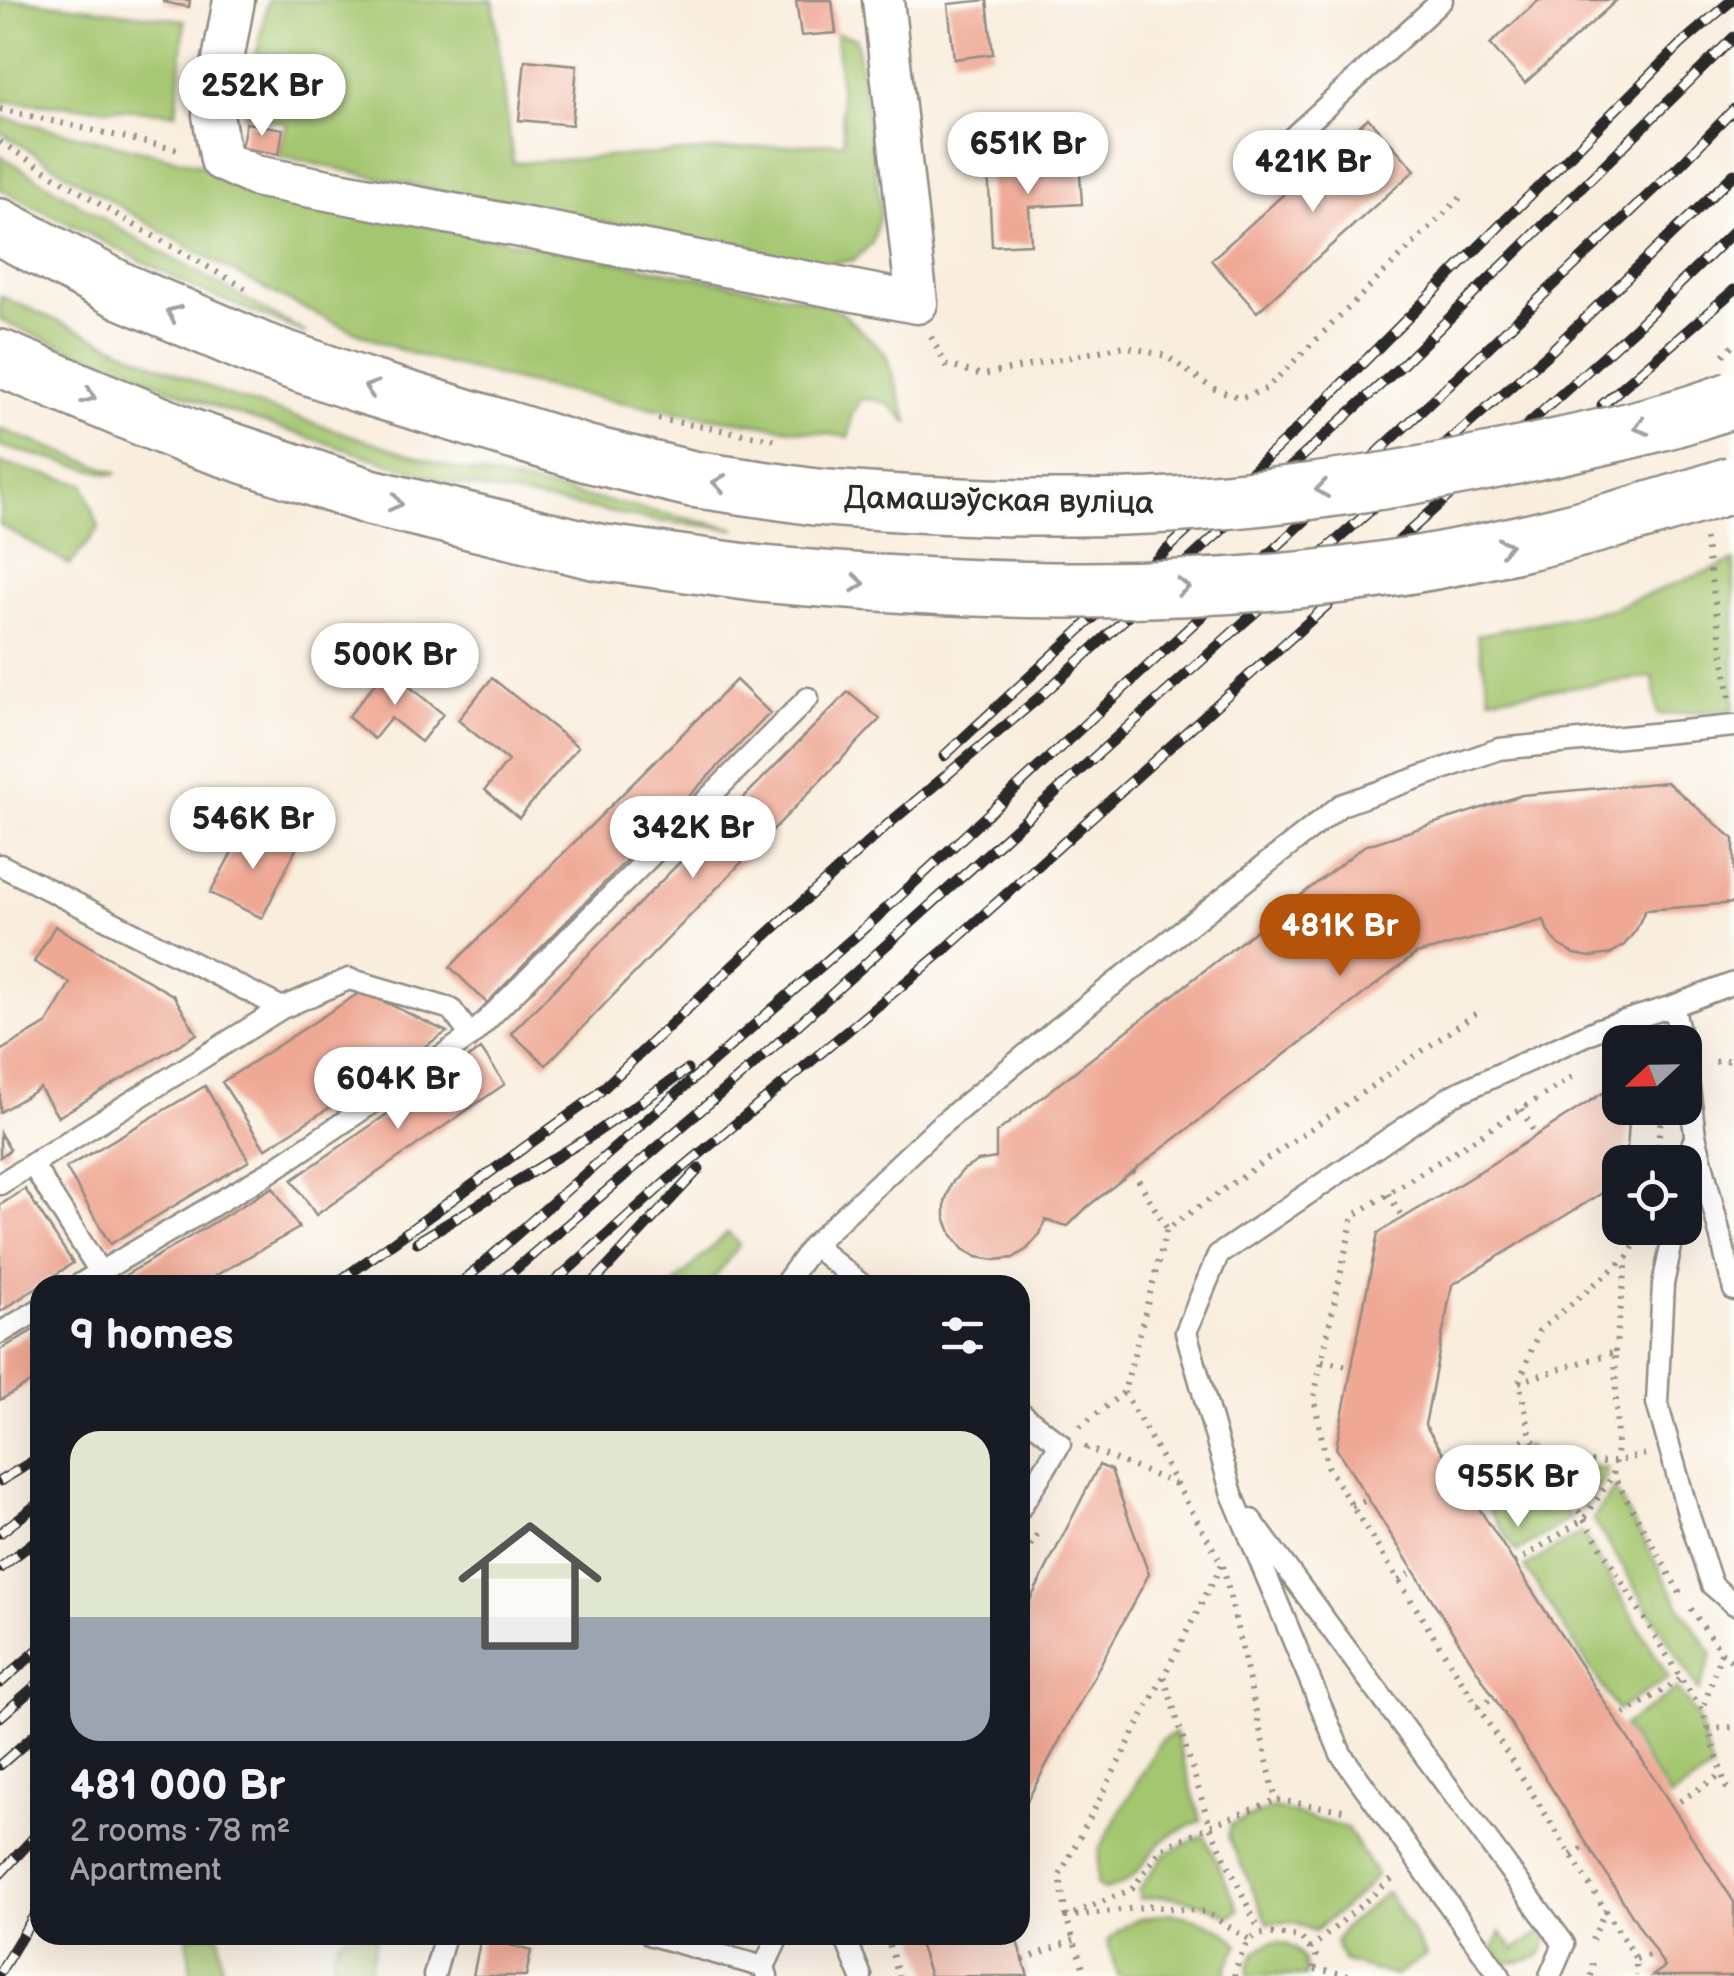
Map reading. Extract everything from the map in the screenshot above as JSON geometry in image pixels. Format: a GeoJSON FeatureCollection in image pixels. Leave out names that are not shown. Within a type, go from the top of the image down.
{"type":"FeatureCollection","features":[{"type":"Feature","properties":{"kind":"main road","name":"Дамашэўская вуліца"},"geometry":{"type":"LineString","coordinates":[[0,228],[124,292],[263,351],[361,385],[588,454],[675,475],[815,497],[934,507],[1076,508],[1315,490],[1496,460],[1622,433],[1734,399]]}},
{"type":"Feature","properties":{"kind":"main road"},"geometry":{"type":"LineString","coordinates":[[0,358],[187,436],[370,497],[598,552],[761,574],[889,585],[1028,591],[1242,584],[1344,575],[1473,554],[1631,516],[1734,484]]}},
{"type":"Feature","properties":{"kind":"street"},"geometry":{"type":"LineString","coordinates":[[234,0],[212,115],[221,160],[255,176],[917,303],[883,0]]}},
{"type":"Feature","properties":{"kind":"lane"},"geometry":{"type":"LineString","coordinates":[[1293,137],[1442,0]]}},
{"type":"Feature","properties":{"kind":"lane"},"geometry":{"type":"LineString","coordinates":[[95,1275],[270,1172],[471,1036],[808,698]]}},
{"type":"Feature","properties":{"kind":"lane"},"geometry":{"type":"LineString","coordinates":[[791,1275],[813,1245],[937,1128],[1341,805],[1499,749],[1734,726]]}},
{"type":"Feature","properties":{"kind":"lane"},"geometry":{"type":"LineString","coordinates":[[0,865],[282,1008]]}},
{"type":"Feature","properties":{"kind":"lane"},"geometry":{"type":"LineString","coordinates":[[0,1184],[282,1008],[349,979],[451,1009],[471,1036]]}},
{"type":"Feature","properties":{"kind":"lane"},"geometry":{"type":"LineString","coordinates":[[1500,1976],[1341,1754],[1232,1494],[1186,1332],[1218,1254],[1453,1095],[1599,1029],[1734,983]]}},
{"type":"Feature","properties":{"kind":"lane"},"geometry":{"type":"LineString","coordinates":[[1673,1006],[1678,1025]]}},
{"type":"Feature","properties":{"kind":"lane"},"geometry":{"type":"LineString","coordinates":[[1693,1125],[1734,1290]]}},
{"type":"Feature","properties":{"kind":"lane"},"geometry":{"type":"LineString","coordinates":[[1692,1145],[1694,1136]]}},
{"type":"Feature","properties":{"kind":"lane"},"geometry":{"type":"LineString","coordinates":[[32,1164],[100,1272]]}},
{"type":"Feature","properties":{"kind":"lane"},"geometry":{"type":"LineString","coordinates":[[813,1245],[850,1275]]}},
{"type":"Feature","properties":{"kind":"lane"},"geometry":{"type":"LineString","coordinates":[[1671,1245],[1663,1284],[1657,1403],[1712,1585],[1734,1604]]}},
{"type":"Feature","properties":{"kind":"lane"},"geometry":{"type":"LineString","coordinates":[[0,1333],[30,1315]]}},
{"type":"Feature","properties":{"kind":"lane"},"geometry":{"type":"LineString","coordinates":[[1030,1420],[1060,1444],[1030,1492]]}},
{"type":"Feature","properties":{"kind":"lane"},"geometry":{"type":"LineString","coordinates":[[1232,1494],[1564,1944],[1550,1976]]}},
{"type":"Feature","properties":{"kind":"lane"},"geometry":{"type":"LineString","coordinates":[[434,1976],[442,1945]]}},
{"type":"Feature","properties":{"kind":"lane"},"geometry":{"type":"LineString","coordinates":[[683,1945],[765,1971],[775,1945]]}},
{"type":"Feature","properties":{"kind":"lane"},"geometry":{"type":"LineString","coordinates":[[848,1945],[860,1976]]}},
{"type":"Feature","properties":{"kind":"path"},"geometry":{"type":"LineString","coordinates":[[0,109],[221,160]]}},
{"type":"Feature","properties":{"kind":"path"},"geometry":{"type":"LineString","coordinates":[[0,142],[267,300]]}},
{"type":"Feature","properties":{"kind":"path"},"geometry":{"type":"LineString","coordinates":[[917,303],[946,365],[983,375],[1124,346],[1166,356],[1212,388],[1241,398],[1266,388],[1465,194]]}},
{"type":"Feature","properties":{"kind":"path"},"geometry":{"type":"LineString","coordinates":[[655,418],[787,442]]}},
{"type":"Feature","properties":{"kind":"path"},"geometry":{"type":"LineString","coordinates":[[1587,1068],[1352,1216],[1314,1397],[1327,1466],[1636,1959],[1636,1976]]}},
{"type":"Feature","properties":{"kind":"path"},"geometry":{"type":"LineString","coordinates":[[1522,1109],[1536,1136]]}},
{"type":"Feature","properties":{"kind":"path"},"geometry":{"type":"LineString","coordinates":[[1133,1171],[1167,1229]]}},
{"type":"Feature","properties":{"kind":"path"},"geometry":{"type":"LineString","coordinates":[[1388,1194],[1403,1217]]}},
{"type":"Feature","properties":{"kind":"path"},"geometry":{"type":"LineString","coordinates":[[1637,1245],[1627,1258],[1539,1331],[1518,1382],[1531,1438],[1703,1711],[1726,1787],[1734,1794]]}},
{"type":"Feature","properties":{"kind":"path"},"geometry":{"type":"LineString","coordinates":[[1515,1564],[1584,1519],[1614,1476],[1615,1352],[1627,1258]]}},
{"type":"Feature","properties":{"kind":"path"},"geometry":{"type":"LineString","coordinates":[[1518,1382],[1615,1352]]}},
{"type":"Feature","properties":{"kind":"path"},"geometry":{"type":"LineString","coordinates":[[1322,1361],[1353,1367]]}},
{"type":"Feature","properties":{"kind":"path"},"geometry":{"type":"LineString","coordinates":[[1124,1392],[1222,1564],[1276,1800]]}},
{"type":"Feature","properties":{"kind":"path"},"geometry":{"type":"LineString","coordinates":[[1452,1468],[1531,1438]]}},
{"type":"Feature","properties":{"kind":"path"},"geometry":{"type":"LineString","coordinates":[[1078,1465],[1087,1448],[1177,1484]]}},
{"type":"Feature","properties":{"kind":"path"},"geometry":{"type":"LineString","coordinates":[[1548,1463],[1615,1462],[1645,1454]]}},
{"type":"Feature","properties":{"kind":"path"},"geometry":{"type":"LineString","coordinates":[[1614,1476],[1685,1601],[1721,1652],[1734,1663]]}},
{"type":"Feature","properties":{"kind":"path"},"geometry":{"type":"LineString","coordinates":[[1352,1506],[1368,1500]]}},
{"type":"Feature","properties":{"kind":"path"},"geometry":{"type":"LineString","coordinates":[[1030,1547],[1039,1531]]}},
{"type":"Feature","properties":{"kind":"path"},"geometry":{"type":"LineString","coordinates":[[1086,1976],[1066,1917],[1060,1875],[1222,1564]]}},
{"type":"Feature","properties":{"kind":"path"},"geometry":{"type":"LineString","coordinates":[[1675,1564],[1685,1601]]}},
{"type":"Feature","properties":{"kind":"path"},"geometry":{"type":"LineString","coordinates":[[1400,1581],[1413,1571]]}},
{"type":"Feature","properties":{"kind":"path"},"geometry":{"type":"LineString","coordinates":[[1703,1711],[1721,1652]]}},
{"type":"Feature","properties":{"kind":"path"},"geometry":{"type":"LineString","coordinates":[[1164,1677],[1210,1826],[1260,1932]]}},
{"type":"Feature","properties":{"kind":"path"},"geometry":{"type":"LineString","coordinates":[[1615,1720],[1681,1679]]}},
{"type":"Feature","properties":{"kind":"path"},"geometry":{"type":"LineString","coordinates":[[1478,1706],[1492,1698]]}},
{"type":"Feature","properties":{"kind":"path"},"geometry":{"type":"LineString","coordinates":[[1708,1729],[1734,1728]]}},
{"type":"Feature","properties":{"kind":"path"},"geometry":{"type":"LineString","coordinates":[[1671,1807],[1722,1774]]}},
{"type":"Feature","properties":{"kind":"path"},"geometry":{"type":"LineString","coordinates":[[1066,1917],[1132,1889],[1162,1848],[1276,1800],[1353,1812]]}},
{"type":"Feature","properties":{"kind":"path"},"geometry":{"type":"LineString","coordinates":[[1571,1854],[1587,1846]]}},
{"type":"Feature","properties":{"kind":"path"},"geometry":{"type":"LineString","coordinates":[[1310,1950],[1395,1876]]}},
{"type":"Feature","properties":{"kind":"path"},"geometry":{"type":"LineString","coordinates":[[1066,1917],[1151,1906],[1206,1912],[1248,1939]]}},
{"type":"Feature","properties":{"kind":"path"},"geometry":{"type":"LineString","coordinates":[[1234,1976],[1248,1939],[1260,1932],[1300,1937],[1316,1956],[1314,1972],[1352,1976]]}},
{"type":"Feature","properties":{"kind":"path"},"geometry":{"type":"LineString","coordinates":[[1023,1960],[1074,1940]]}},
{"type":"Feature","properties":{"kind":"path"},"geometry":{"type":"LineString","coordinates":[[889,1945],[900,1976]]}},
{"type":"Feature","properties":{"kind":"path"},"geometry":{"type":"LineString","coordinates":[[1636,1959],[1656,1953]]}},
{"type":"Feature","properties":{"kind":"green space"},"geometry":{"type":"Polygon","coordinates":[[[0,0],[185,20],[176,113],[0,101],[0,0]]]}},
{"type":"Feature","properties":{"kind":"green space"},"geometry":{"type":"Polygon","coordinates":[[[268,0],[493,0],[513,163],[844,142],[836,33],[856,38],[881,211],[872,243],[854,260],[821,265],[279,156],[287,123],[244,115],[268,0]]]}},
{"type":"Feature","properties":{"kind":"green space"},"geometry":{"type":"Polygon","coordinates":[[[0,117],[202,165],[238,188],[823,302],[839,310],[885,353],[909,424],[888,404],[861,399],[852,414],[849,437],[758,424],[578,394],[406,352],[330,321],[185,245],[0,132],[0,117]]]}},
{"type":"Feature","properties":{"kind":"green space"},"geometry":{"type":"Polygon","coordinates":[[[0,155],[127,233],[306,333],[201,291],[0,189],[0,155]]]}},
{"type":"Feature","properties":{"kind":"green space"},"geometry":{"type":"Polygon","coordinates":[[[0,296],[224,394],[452,468],[736,529],[657,521],[450,483],[221,409],[13,326],[0,319],[0,296]]]}},
{"type":"Feature","properties":{"kind":"green space"},"geometry":{"type":"Polygon","coordinates":[[[0,429],[118,473],[0,446],[0,429]]]}},
{"type":"Feature","properties":{"kind":"green space"},"geometry":{"type":"Polygon","coordinates":[[[0,463],[84,484],[99,528],[70,565],[0,525],[0,463]]]}},
{"type":"Feature","properties":{"kind":"green space"},"geometry":{"type":"Polygon","coordinates":[[[1734,561],[1734,709],[1658,715],[1653,677],[1490,697],[1477,635],[1610,609],[1734,561]]]}},
{"type":"Feature","properties":{"kind":"green space"},"geometry":{"type":"Polygon","coordinates":[[[728,1232],[739,1245],[716,1275],[683,1275],[728,1232]]]}},
{"type":"Feature","properties":{"kind":"green space"},"geometry":{"type":"Polygon","coordinates":[[[1528,1446],[1571,1518],[1517,1552],[1464,1473],[1528,1446]]]}},
{"type":"Feature","properties":{"kind":"green space"},"geometry":{"type":"Polygon","coordinates":[[[1606,1467],[1607,1476],[1583,1508],[1559,1469],[1606,1467]]]}},
{"type":"Feature","properties":{"kind":"green space"},"geometry":{"type":"Polygon","coordinates":[[[1614,1488],[1680,1606],[1712,1654],[1699,1691],[1593,1519],[1614,1488]]]}},
{"type":"Feature","properties":{"kind":"green space"},"geometry":{"type":"Polygon","coordinates":[[[1582,1532],[1669,1678],[1617,1710],[1525,1567],[1582,1532]]]}},
{"type":"Feature","properties":{"kind":"green space"},"geometry":{"type":"Polygon","coordinates":[[[1677,1689],[1697,1716],[1712,1770],[1670,1798],[1623,1726],[1677,1689]]]}},
{"type":"Feature","properties":{"kind":"green space"},"geometry":{"type":"Polygon","coordinates":[[[1175,1733],[1201,1821],[1169,1836],[1126,1881],[1104,1890],[1097,1885],[1099,1849],[1161,1740],[1175,1733]]]}},
{"type":"Feature","properties":{"kind":"green space"},"geometry":{"type":"Polygon","coordinates":[[[1273,1808],[1347,1828],[1376,1875],[1362,1892],[1315,1931],[1292,1922],[1268,1923],[1228,1836],[1230,1825],[1273,1808]]]}},
{"type":"Feature","properties":{"kind":"green space"},"geometry":{"type":"Polygon","coordinates":[[[1204,1835],[1239,1910],[1229,1916],[1186,1900],[1140,1899],[1138,1891],[1165,1854],[1204,1835]]]}},
{"type":"Feature","properties":{"kind":"green space"},"geometry":{"type":"Polygon","coordinates":[[[1387,1892],[1426,1955],[1396,1976],[1344,1962],[1335,1942],[1344,1928],[1387,1892]]]}},
{"type":"Feature","properties":{"kind":"green space"},"geometry":{"type":"Polygon","coordinates":[[[1170,1913],[1216,1927],[1239,1944],[1226,1976],[1118,1976],[1107,1942],[1128,1924],[1170,1913]]]}},
{"type":"Feature","properties":{"kind":"green space"},"geometry":{"type":"Polygon","coordinates":[[[1547,1928],[1545,1946],[1532,1959],[1507,1963],[1493,1950],[1501,1932],[1514,1950],[1547,1928]]]}},
{"type":"Feature","properties":{"kind":"green space"},"geometry":{"type":"Polygon","coordinates":[[[1273,1942],[1298,1952],[1306,1976],[1248,1976],[1254,1955],[1273,1942]]]}},
{"type":"Feature","properties":{"kind":"green space"},"geometry":{"type":"Polygon","coordinates":[[[188,1945],[220,1945],[222,1976],[191,1976],[188,1945]]]}},
{"type":"Feature","properties":{"kind":"green space"},"geometry":{"type":"Polygon","coordinates":[[[337,1945],[375,1945],[368,1976],[335,1976],[333,1954],[337,1945]]]}},
{"type":"Feature","properties":{"kind":"building"},"geometry":{"type":"Polygon","coordinates":[[[163,0],[190,0],[189,7],[163,0]]]}},
{"type":"Feature","properties":{"kind":"building"},"geometry":{"type":"Polygon","coordinates":[[[796,0],[832,0],[836,33],[801,36],[796,0]]]}},
{"type":"Feature","properties":{"kind":"building"},"geometry":{"type":"Polygon","coordinates":[[[987,0],[993,54],[954,59],[948,4],[987,0]]]}},
{"type":"Feature","properties":{"kind":"building"},"geometry":{"type":"Polygon","coordinates":[[[1539,0],[1617,0],[1525,83],[1490,44],[1539,0]]]}},
{"type":"Feature","properties":{"kind":"building"},"geometry":{"type":"Polygon","coordinates":[[[525,60],[577,65],[572,125],[519,120],[525,60]]]}},
{"type":"Feature","properties":{"kind":"building"},"geometry":{"type":"Polygon","coordinates":[[[1368,118],[1415,170],[1257,312],[1211,260],[1368,118]]]}},
{"type":"Feature","properties":{"kind":"building"},"geometry":{"type":"Polygon","coordinates":[[[246,123],[283,129],[279,154],[241,148],[246,123]]]}},
{"type":"Feature","properties":{"kind":"building"},"geometry":{"type":"Polygon","coordinates":[[[1079,162],[1082,204],[1029,207],[1031,244],[992,246],[988,167],[1079,162]]]}},
{"type":"Feature","properties":{"kind":"building"},"geometry":{"type":"Polygon","coordinates":[[[387,668],[443,714],[421,742],[391,718],[374,739],[348,717],[387,668]]]}},
{"type":"Feature","properties":{"kind":"building"},"geometry":{"type":"Polygon","coordinates":[[[492,678],[578,747],[519,818],[485,790],[508,761],[458,720],[492,678]]]}},
{"type":"Feature","properties":{"kind":"building"},"geometry":{"type":"Polygon","coordinates":[[[736,680],[770,713],[487,1003],[450,967],[736,680]]]}},
{"type":"Feature","properties":{"kind":"building"},"geometry":{"type":"Polygon","coordinates":[[[848,692],[880,719],[546,1065],[511,1033],[848,692]]]}},
{"type":"Feature","properties":{"kind":"building"},"geometry":{"type":"Polygon","coordinates":[[[1667,782],[1734,839],[1734,903],[1645,910],[1636,930],[1610,954],[1574,954],[1559,945],[1544,920],[1416,954],[1133,1171],[1068,1226],[1045,1220],[1040,1234],[1027,1249],[1013,1258],[995,1260],[977,1257],[963,1249],[952,1235],[945,1217],[951,1184],[978,1161],[996,1158],[996,1133],[1364,846],[1522,795],[1667,782]]]}},
{"type":"Feature","properties":{"kind":"building"},"geometry":{"type":"Polygon","coordinates":[[[246,826],[296,849],[262,918],[210,893],[246,826]]]}},
{"type":"Feature","properties":{"kind":"building"},"geometry":{"type":"Polygon","coordinates":[[[55,926],[174,996],[197,1034],[58,1117],[40,1088],[0,1112],[0,1051],[47,1023],[70,983],[34,962],[55,926]]]}},
{"type":"Feature","properties":{"kind":"building"},"geometry":{"type":"Polygon","coordinates":[[[362,991],[447,1032],[265,1149],[222,1082],[362,991]]]}},
{"type":"Feature","properties":{"kind":"building"},"geometry":{"type":"Polygon","coordinates":[[[481,1049],[505,1084],[316,1215],[292,1180],[481,1049]]]}},
{"type":"Feature","properties":{"kind":"building"},"geometry":{"type":"Polygon","coordinates":[[[205,1086],[249,1161],[110,1244],[66,1168],[205,1086]]]}},
{"type":"Feature","properties":{"kind":"building"},"geometry":{"type":"Polygon","coordinates":[[[1602,1093],[1602,1125],[1629,1125],[1627,1145],[1602,1145],[1602,1193],[1452,1285],[1425,1425],[1734,1902],[1734,1976],[1652,1976],[1665,1967],[1336,1448],[1378,1233],[1602,1093]]]}},
{"type":"Feature","properties":{"kind":"building"},"geometry":{"type":"Polygon","coordinates":[[[0,1133],[10,1150],[0,1157],[0,1133]]]}},
{"type":"Feature","properties":{"kind":"building"},"geometry":{"type":"Polygon","coordinates":[[[273,1187],[299,1228],[217,1275],[126,1275],[273,1187]]]}},
{"type":"Feature","properties":{"kind":"building"},"geometry":{"type":"Polygon","coordinates":[[[25,1189],[73,1263],[55,1275],[30,1275],[30,1292],[0,1312],[0,1205],[25,1189]]]}},
{"type":"Feature","properties":{"kind":"building"},"geometry":{"type":"Polygon","coordinates":[[[30,1332],[30,1383],[0,1400],[0,1350],[30,1332]]]}},
{"type":"Feature","properties":{"kind":"building"},"geometry":{"type":"Polygon","coordinates":[[[1099,1465],[1111,1470],[1149,1574],[1030,1795],[1030,1600],[1099,1465]]]}},
{"type":"Feature","properties":{"kind":"building"},"geometry":{"type":"Polygon","coordinates":[[[479,1945],[510,1945],[531,1951],[526,1976],[473,1976],[479,1945]]]}},
{"type":"Feature","properties":{"kind":"building"},"geometry":{"type":"Polygon","coordinates":[[[919,1945],[1018,1945],[1028,1976],[930,1976],[919,1945]]]}},
{"type":"Feature","properties":{"kind":"railway"},"geometry":{"type":"LineString","coordinates":[[944,756],[1292,434],[1681,44],[1732,0]]}},
{"type":"Feature","properties":{"kind":"railway"},"geometry":{"type":"LineString","coordinates":[[348,1275],[593,1098],[886,826],[1042,695],[1402,365],[1734,37]]}},
{"type":"Feature","properties":{"kind":"railway"},"geometry":{"type":"LineString","coordinates":[[470,1275],[877,917],[1354,475],[1734,109]]}},
{"type":"Feature","properties":{"kind":"railway"},"geometry":{"type":"LineString","coordinates":[[509,1275],[750,1068],[1550,352],[1734,174]]}},
{"type":"Feature","properties":{"kind":"railway"},"geometry":{"type":"LineString","coordinates":[[562,1275],[667,1181],[941,953],[1636,327],[1734,231]]}},
{"type":"Feature","properties":{"kind":"railway"},"geometry":{"type":"LineString","coordinates":[[1602,405],[1734,290]]}},
{"type":"Feature","properties":{"kind":"railway"},"geometry":{"type":"LineString","coordinates":[[417,1242],[591,1136],[687,1070]]}},
{"type":"Feature","properties":{"kind":"railway"},"geometry":{"type":"LineString","coordinates":[[600,1275],[699,1169]]}},
{"type":"Feature","properties":{"kind":"railway"},"geometry":{"type":"LineString","coordinates":[[0,1481],[30,1463]]}},
{"type":"Feature","properties":{"kind":"railway"},"geometry":{"type":"LineString","coordinates":[[0,1533],[30,1510]]}},
{"type":"Feature","properties":{"kind":"railway"},"geometry":{"type":"LineString","coordinates":[[0,1568],[30,1545]]}},
{"type":"Feature","properties":{"kind":"railway"},"geometry":{"type":"LineString","coordinates":[[0,1683],[30,1657]]}},
{"type":"Feature","properties":{"kind":"railway"},"geometry":{"type":"LineString","coordinates":[[0,1717],[30,1691]]}},
{"type":"Feature","properties":{"kind":"railway"},"geometry":{"type":"LineString","coordinates":[[0,1765],[30,1739]]}},
{"type":"Feature","properties":{"kind":"railway"},"geometry":{"type":"LineString","coordinates":[[0,1874],[30,1842]]}},
{"type":"Feature","properties":{"kind":"railway"},"geometry":{"type":"LineString","coordinates":[[0,1972],[30,1922]]}}]}
